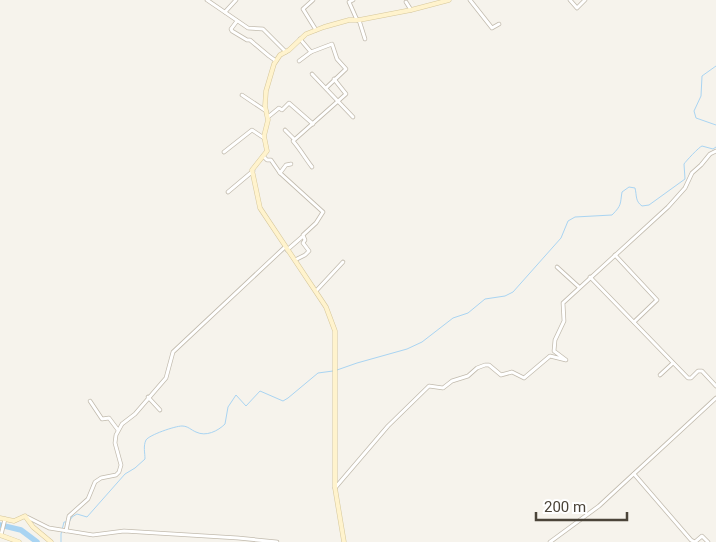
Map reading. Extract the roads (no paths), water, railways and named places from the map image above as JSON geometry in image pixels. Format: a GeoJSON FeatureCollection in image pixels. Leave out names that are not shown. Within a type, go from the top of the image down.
{"type":"FeatureCollection","features":[{"type":"Feature","properties":{"kind":"street"},"geometry":{"type":"LineString","coordinates":[[207,0],[251,29],[264,29],[286,52]]}},
{"type":"Feature","properties":{"kind":"street"},"geometry":{"type":"LineString","coordinates":[[225,12],[236,0]]}},
{"type":"Feature","properties":{"kind":"street"},"geometry":{"type":"LineString","coordinates":[[313,0],[303,9],[316,30]]}},
{"type":"Feature","properties":{"kind":"street"},"geometry":{"type":"LineString","coordinates":[[353,0],[350,2],[365,39]]}},
{"type":"Feature","properties":{"kind":"street"},"geometry":{"type":"LineString","coordinates":[[426,0],[428,6]]}},
{"type":"Feature","properties":{"kind":"street"},"geometry":{"type":"LineString","coordinates":[[228,192],[252,171],[255,165],[264,157],[267,150],[264,139],[267,114],[266,91],[276,60],[306,34],[335,23],[411,10],[449,0]]}},
{"type":"Feature","properties":{"kind":"street"},"geometry":{"type":"LineString","coordinates":[[470,0],[492,28],[499,24]]}},
{"type":"Feature","properties":{"kind":"street"},"geometry":{"type":"LineString","coordinates":[[570,0],[577,8],[586,0]]}},
{"type":"Feature","properties":{"kind":"street"},"geometry":{"type":"LineString","coordinates":[[406,2],[411,10]]}},
{"type":"Feature","properties":{"kind":"street"},"geometry":{"type":"LineString","coordinates":[[237,21],[231,29],[232,31],[250,40],[276,60]]}},
{"type":"Feature","properties":{"kind":"street"},"geometry":{"type":"LineString","coordinates":[[300,40],[310,52]]}},
{"type":"Feature","properties":{"kind":"street"},"geometry":{"type":"LineString","coordinates":[[299,61],[310,52],[332,43],[337,59],[346,69],[326,88]]}},
{"type":"Feature","properties":{"kind":"street"},"geometry":{"type":"LineString","coordinates":[[312,74],[353,117]]}},
{"type":"Feature","properties":{"kind":"street"},"geometry":{"type":"LineString","coordinates":[[294,139],[346,94],[334,79]]}},
{"type":"Feature","properties":{"kind":"street"},"geometry":{"type":"LineString","coordinates":[[242,95],[267,114]]}},
{"type":"Feature","properties":{"kind":"street"},"geometry":{"type":"LineString","coordinates":[[267,114],[279,108],[282,110],[289,103],[313,124]]}},
{"type":"Feature","properties":{"kind":"street"},"geometry":{"type":"LineString","coordinates":[[224,152],[234,142],[252,130],[264,139]]}},
{"type":"Feature","properties":{"kind":"street"},"geometry":{"type":"LineString","coordinates":[[285,130],[294,139],[312,167]]}},
{"type":"Feature","properties":{"kind":"street"},"geometry":{"type":"LineString","coordinates":[[335,488],[388,426],[429,386],[443,388],[452,381],[470,375],[485,365],[490,365],[501,375],[512,372],[524,378],[550,356],[566,360],[554,351],[555,340],[564,321],[563,303],[676,199],[685,188],[692,173],[710,154],[716,151]]}},
{"type":"Feature","properties":{"kind":"street"},"geometry":{"type":"LineString","coordinates":[[264,157],[266,160],[271,161],[280,173],[323,213],[304,235],[305,240],[303,243],[309,251],[294,260]]}},
{"type":"Feature","properties":{"kind":"street"},"geometry":{"type":"LineString","coordinates":[[280,173],[286,166],[291,164]]}},
{"type":"Feature","properties":{"kind":"street"},"geometry":{"type":"LineString","coordinates":[[252,171],[260,208],[265,218],[316,291],[329,313],[335,331],[335,488],[344,542]]}},
{"type":"Feature","properties":{"kind":"street"},"geometry":{"type":"LineString","coordinates":[[66,531],[68,516],[89,498],[95,482],[101,478],[116,475],[119,472],[121,463],[115,440],[118,430],[122,424],[135,414],[166,378],[174,352],[286,249],[302,237]]}},
{"type":"Feature","properties":{"kind":"street"},"geometry":{"type":"LineString","coordinates":[[615,255],[657,300],[634,322]]}},
{"type":"Feature","properties":{"kind":"street"},"geometry":{"type":"LineString","coordinates":[[316,291],[342,262]]}},
{"type":"Feature","properties":{"kind":"street"},"geometry":{"type":"LineString","coordinates":[[557,267],[579,287]]}},
{"type":"Feature","properties":{"kind":"street"},"geometry":{"type":"LineString","coordinates":[[590,277],[674,364],[690,378],[698,371],[702,371],[716,386]]}},
{"type":"Feature","properties":{"kind":"street"},"geometry":{"type":"LineString","coordinates":[[660,374],[674,364]]}},
{"type":"Feature","properties":{"kind":"street"},"geometry":{"type":"LineString","coordinates":[[148,397],[160,410]]}},
{"type":"Feature","properties":{"kind":"street"},"geometry":{"type":"LineString","coordinates":[[550,542],[599,506],[716,398]]}},
{"type":"Feature","properties":{"kind":"street"},"geometry":{"type":"LineString","coordinates":[[90,401],[102,419],[108,418],[118,430]]}},
{"type":"Feature","properties":{"kind":"street"},"geometry":{"type":"LineString","coordinates":[[634,474],[691,540],[695,542],[702,536],[708,542]]}},
{"type":"Feature","properties":{"kind":"street"},"geometry":{"type":"LineString","coordinates":[[0,518],[14,521],[23,516],[47,527],[96,536],[124,531],[274,542]]}},
{"type":"Feature","properties":{"kind":"street"},"geometry":{"type":"LineString","coordinates":[[27,517],[33,527],[49,541]]}},
{"type":"Feature","properties":{"kind":"street"},"geometry":{"type":"LineString","coordinates":[[5,520],[1,534],[19,542]]}},
{"type":"Feature","properties":{"kind":"waterway"},"geometry":{"type":"LineString","coordinates":[[716,66],[702,76],[701,96],[694,111],[696,118],[716,125]]}},
{"type":"Feature","properties":{"kind":"waterway"},"geometry":{"type":"LineString","coordinates":[[337,370],[407,349],[422,342],[453,318],[468,313],[485,299],[505,296],[513,292],[561,238],[568,221],[575,217],[612,215],[621,202],[622,192],[629,187],[635,188],[637,200],[642,206],[649,205],[685,179],[684,164],[698,149],[702,146],[713,149],[716,147]]}},
{"type":"Feature","properties":{"kind":"waterway"},"geometry":{"type":"LineString","coordinates":[[69,522],[77,514],[87,517],[125,474],[145,459],[144,447],[148,438],[179,426],[188,427],[204,434],[212,432],[225,424],[228,407],[236,395],[246,406],[260,391],[283,401],[318,373],[333,371]]}},
{"type":"Feature","properties":{"kind":"waterway"},"geometry":{"type":"LineString","coordinates":[[61,542],[61,534],[64,522],[66,522]]}},
{"type":"Feature","properties":{"kind":"waterway"},"geometry":{"type":"LineString","coordinates":[[0,525],[21,530],[37,542]]}}]}
